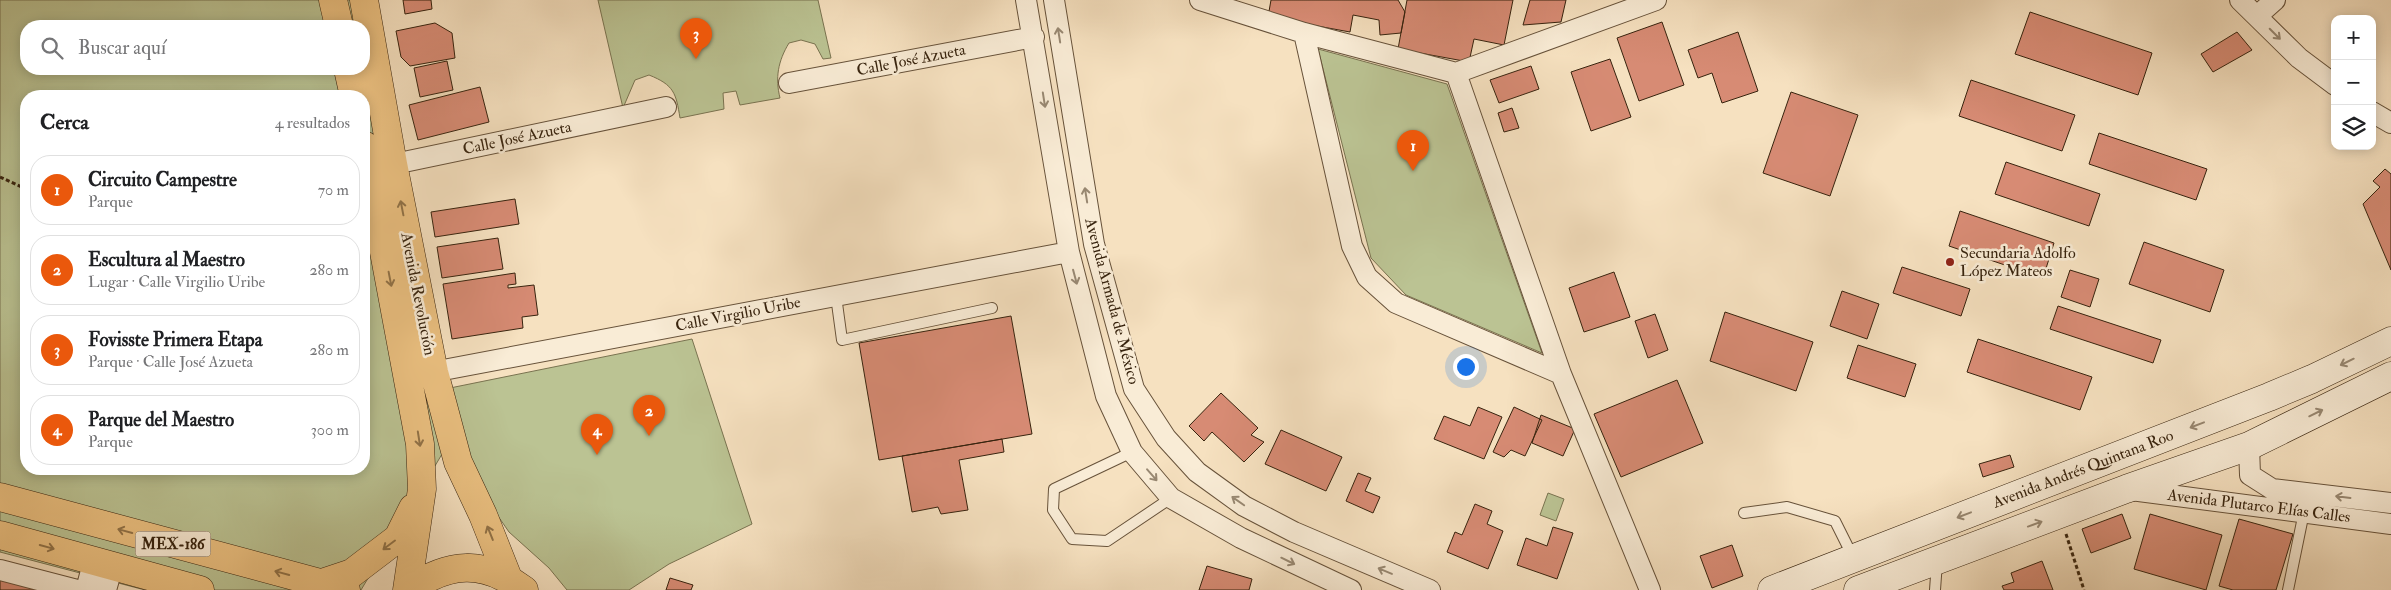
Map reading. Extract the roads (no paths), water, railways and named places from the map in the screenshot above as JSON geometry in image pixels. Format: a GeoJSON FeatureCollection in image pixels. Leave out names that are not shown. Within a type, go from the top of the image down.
{"type":"FeatureCollection","features":[{"type":"Feature","properties":{"kind":"main road"},"geometry":{"type":"LineString","coordinates":[[333,0],[338,20]]}},
{"type":"Feature","properties":{"kind":"main road","name":"Avenida Revolución"},"geometry":{"type":"LineString","coordinates":[[364,0],[365,20]]}},
{"type":"Feature","properties":{"kind":"main road"},"geometry":{"type":"LineString","coordinates":[[349,75],[353,90]]}},
{"type":"Feature","properties":{"kind":"main road","name":"Avenida Revolución"},"geometry":{"type":"LineString","coordinates":[[368,75],[368,90]]}},
{"type":"Feature","properties":{"kind":"main road","name":"Avenida Revolución"},"geometry":{"type":"LineString","coordinates":[[370,122],[372,162],[421,375],[458,462],[516,584]]}},
{"type":"Feature","properties":{"kind":"main road","name":"Avenida Andrés Quintana Roo"},"geometry":{"type":"LineString","coordinates":[[1772,590],[2312,380],[2391,341]]}},
{"type":"Feature","properties":{"kind":"main road","name":"Avenida Revolución"},"geometry":{"type":"LineString","coordinates":[[407,590],[422,489],[420,444],[421,375]]}},
{"type":"Feature","properties":{"kind":"main road","name":"Avenida Andrés Quintana Roo"},"geometry":{"type":"LineString","coordinates":[[1858,590],[2126,489],[2249,446],[2391,376]]}},
{"type":"Feature","properties":{"kind":"main road"},"geometry":{"type":"LineString","coordinates":[[2269,397],[2285,428]]}},
{"type":"Feature","properties":{"kind":"main road"},"geometry":{"type":"LineString","coordinates":[[334,586],[398,538],[422,489]]}},
{"type":"Feature","properties":{"kind":"main road","name":"MEX-186"},"geometry":{"type":"LineString","coordinates":[[0,497],[334,586]]}},
{"type":"Feature","properties":{"kind":"main road","name":"MEX-186"},"geometry":{"type":"LineString","coordinates":[[0,535],[104,571],[200,590]]}},
{"type":"Feature","properties":{"kind":"main road"},"geometry":{"type":"LineString","coordinates":[[407,590],[429,576],[455,568],[482,569],[516,584]]}},
{"type":"Feature","properties":{"kind":"street","name":"Avenida Armada de México"},"geometry":{"type":"LineString","coordinates":[[1026,0],[1034,37],[1069,252],[1106,396],[1132,452],[1171,498],[1241,538],[1351,590]]}},
{"type":"Feature","properties":{"kind":"street","name":"Avenida Armada de México"},"geometry":{"type":"LineString","coordinates":[[1054,0],[1094,244],[1134,389],[1166,438],[1197,472],[1244,506],[1294,532],[1430,590]]}},
{"type":"Feature","properties":{"kind":"street"},"geometry":{"type":"LineString","coordinates":[[1200,0],[1304,33],[1456,73],[1656,0]]}},
{"type":"Feature","properties":{"kind":"street"},"geometry":{"type":"LineString","coordinates":[[2240,0],[2299,58],[2331,82]]}},
{"type":"Feature","properties":{"kind":"street"},"geometry":{"type":"LineString","coordinates":[[2258,16],[2276,0]]}},
{"type":"Feature","properties":{"kind":"street"},"geometry":{"type":"LineString","coordinates":[[1304,33],[1352,246],[1367,277],[1396,304],[1561,374]]}},
{"type":"Feature","properties":{"kind":"street","name":"Calle José Azueta"},"geometry":{"type":"LineString","coordinates":[[789,83],[1034,37]]}},
{"type":"Feature","properties":{"kind":"street"},"geometry":{"type":"LineString","coordinates":[[1456,73],[1561,374],[1650,590]]}},
{"type":"Feature","properties":{"kind":"street","name":"Calle José Azueta"},"geometry":{"type":"LineString","coordinates":[[372,162],[666,107]]}},
{"type":"Feature","properties":{"kind":"street"},"geometry":{"type":"LineString","coordinates":[[2376,114],[2391,123]]}},
{"type":"Feature","properties":{"kind":"street","name":"Calle Virgilio Uribe"},"geometry":{"type":"LineString","coordinates":[[421,375],[1069,252]]}},
{"type":"Feature","properties":{"kind":"street","name":"Avenida Plutarco Elías Calles"},"geometry":{"type":"LineString","coordinates":[[2249,446],[2250,475],[2271,498],[2304,512],[2391,524]]}},
{"type":"Feature","properties":{"kind":"street","name":"Avenida Plutarco Elías Calles"},"geometry":{"type":"LineString","coordinates":[[2126,489],[2391,503]]}},
{"type":"Feature","properties":{"kind":"street"},"geometry":{"type":"LineString","coordinates":[[0,570],[77,590]]}},
{"type":"Feature","properties":{"kind":"street"},"geometry":{"type":"LineString","coordinates":[[86,590],[104,571]]}},
{"type":"Feature","properties":{"kind":"lane"},"geometry":{"type":"LineString","coordinates":[[836,296],[842,340],[992,308]]}},
{"type":"Feature","properties":{"kind":"lane"},"geometry":{"type":"LineString","coordinates":[[1132,452],[1054,489],[1053,510],[1072,539],[1107,541],[1171,498]]}},
{"type":"Feature","properties":{"kind":"lane"},"geometry":{"type":"LineString","coordinates":[[1744,513],[1786,507],[1835,521],[1854,558]]}},
{"type":"Feature","properties":{"kind":"lane"},"geometry":{"type":"LineString","coordinates":[[2288,590],[2304,512]]}},
{"type":"Feature","properties":{"kind":"lane"},"geometry":{"type":"LineString","coordinates":[[1934,590],[1938,559]]}},
{"type":"Feature","properties":{"kind":"place","name":"Fovisste Primera Etapa"},"geometry":{"type":"Point","coordinates":[696,59]}},
{"type":"Feature","properties":{"kind":"place","name":"Circuito Campestre"},"geometry":{"type":"Point","coordinates":[1413,171]}},
{"type":"Feature","properties":{"kind":"place","name":"Secundaria Adolfo López Mateos"},"geometry":{"type":"Point","coordinates":[1950,262]}},
{"type":"Feature","properties":{"kind":"place","name":"Escultura al Maestro"},"geometry":{"type":"Point","coordinates":[649,436]}},
{"type":"Feature","properties":{"kind":"place","name":"Parque del Maestro"},"geometry":{"type":"Point","coordinates":[597,455]}}]}
